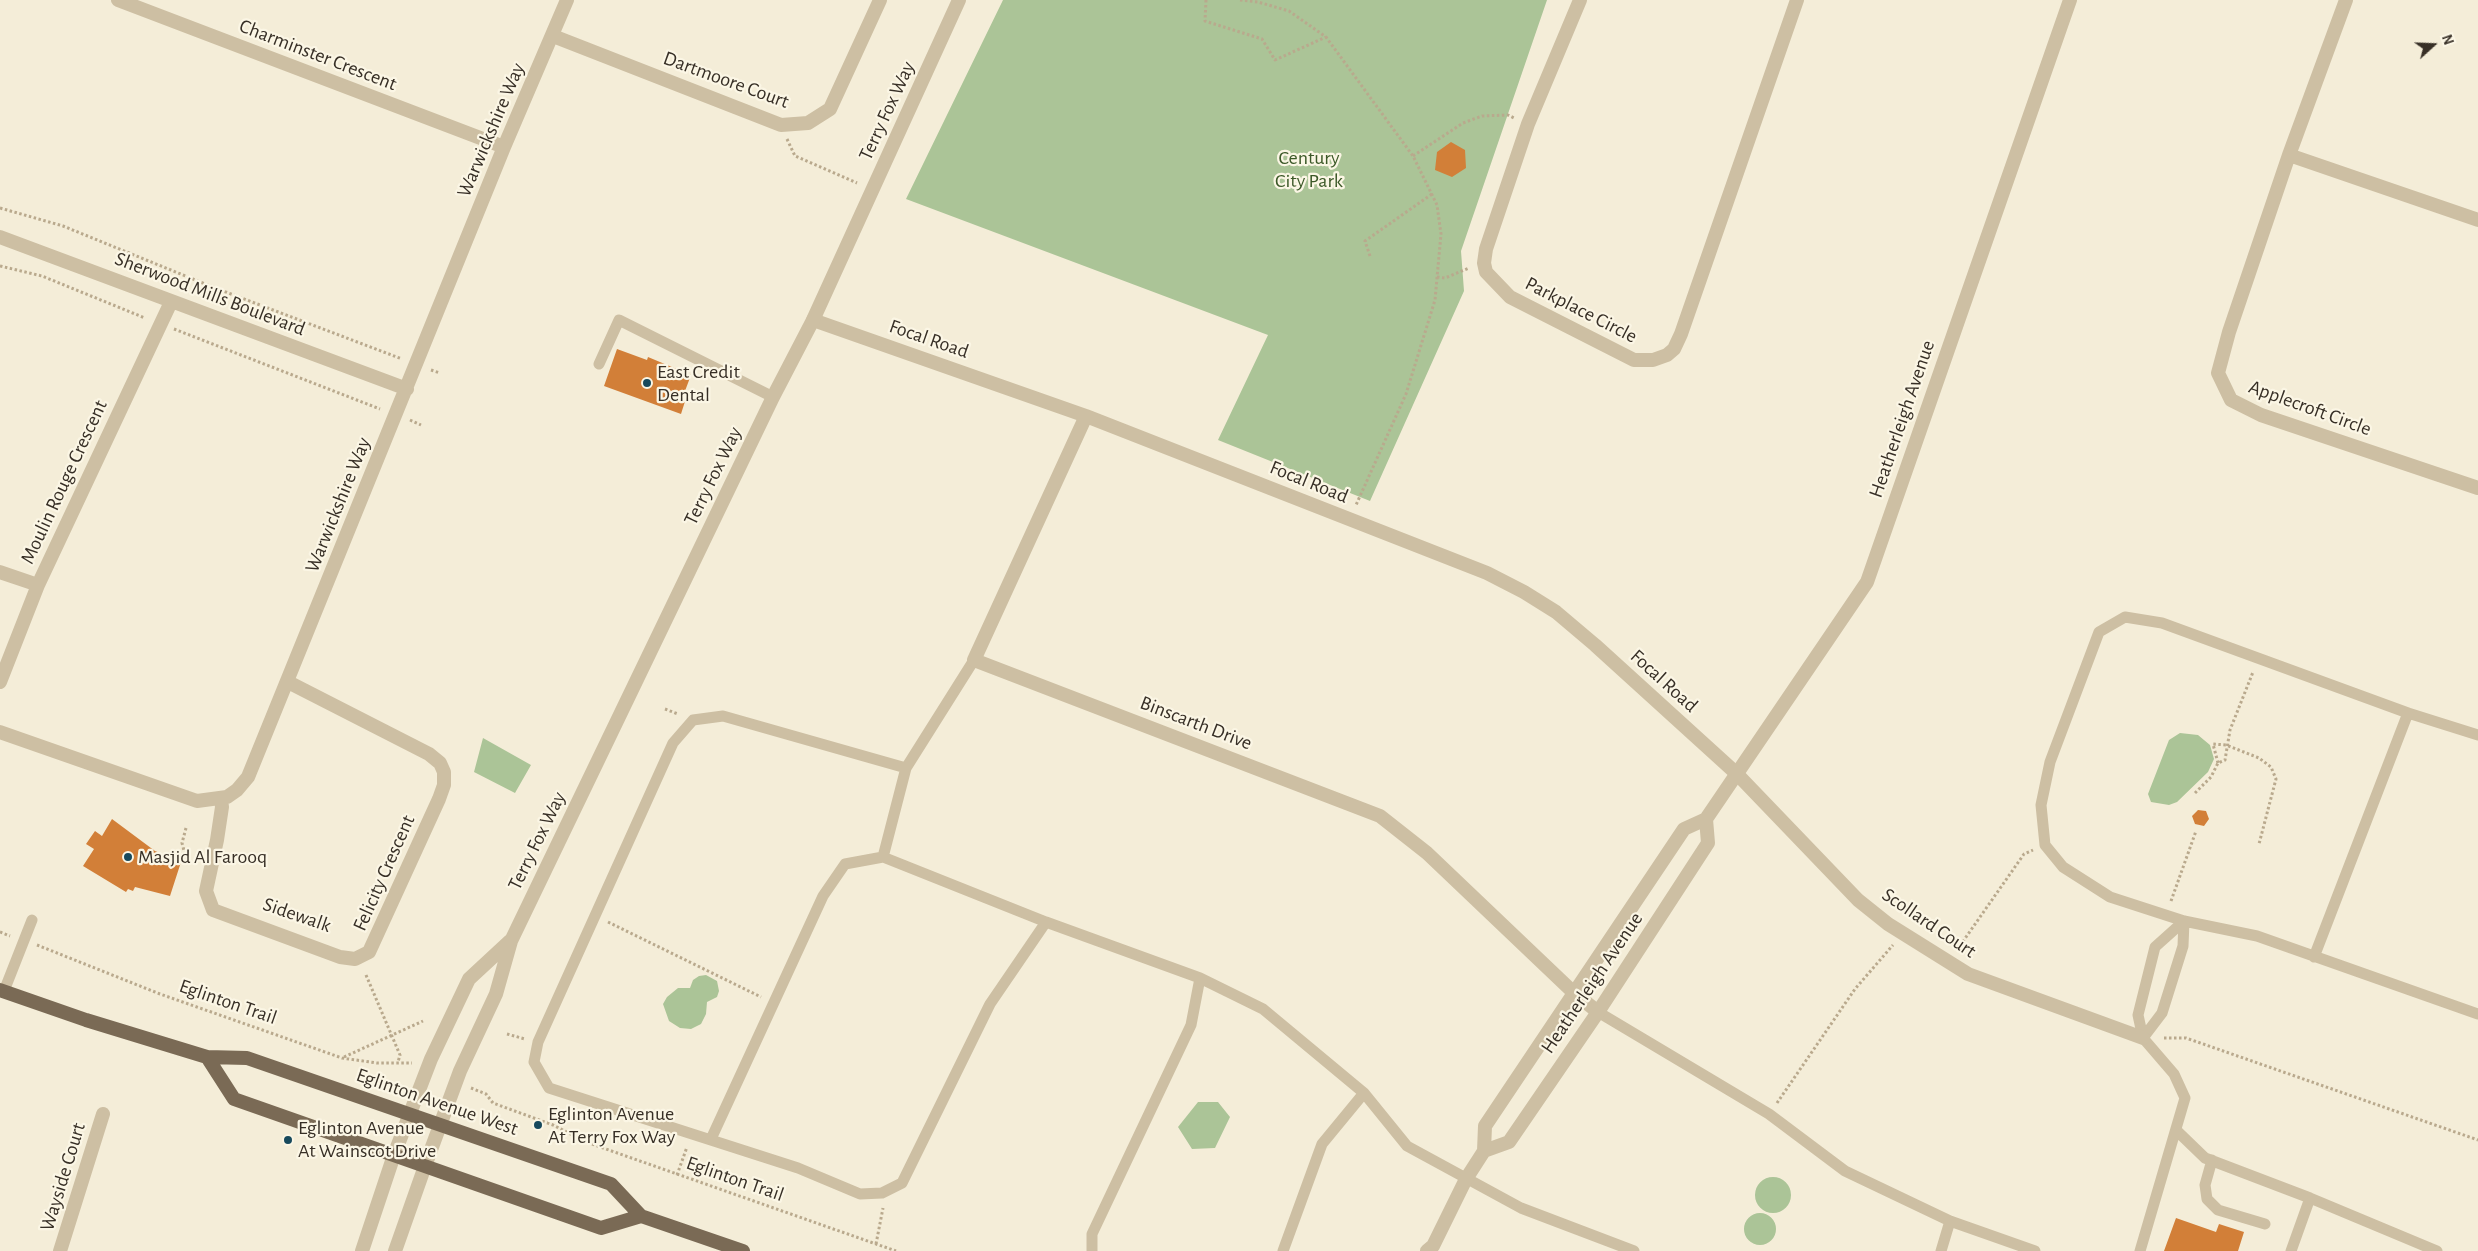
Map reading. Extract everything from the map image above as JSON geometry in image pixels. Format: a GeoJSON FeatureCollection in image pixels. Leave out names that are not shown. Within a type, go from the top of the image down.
{"type":"FeatureCollection","features":[{"type":"Feature","properties":{"kind":"main road","name":"Eglinton Avenue West"},"geometry":{"type":"LineString","coordinates":[[2,991],[86,1020],[207,1057],[247,1058],[611,1184],[641,1216],[743,1251]]}},
{"type":"Feature","properties":{"kind":"main road"},"geometry":{"type":"LineString","coordinates":[[207,1057],[234,1100],[601,1228],[641,1216]]}},
{"type":"Feature","properties":{"kind":"street","name":"Charminster Crescent"},"geometry":{"type":"LineString","coordinates":[[118,0],[504,147]]}},
{"type":"Feature","properties":{"kind":"street","name":"Warwickshire Way"},"geometry":{"type":"LineString","coordinates":[[221,800],[237,790],[248,777],[504,147],[567,0]]}},
{"type":"Feature","properties":{"kind":"street","name":"Dartmoore Court"},"geometry":{"type":"LineString","coordinates":[[552,36],[781,125],[808,123],[830,109],[880,0]]}},
{"type":"Feature","properties":{"kind":"street","name":"Terry Fox Way"},"geometry":{"type":"LineString","coordinates":[[395,1251],[460,1071],[496,994],[511,941],[773,397],[813,320],[959,0]]}},
{"type":"Feature","properties":{"kind":"street"},"geometry":{"type":"LineString","coordinates":[[1484,263],[1486,249],[1528,124],[1580,0]]}},
{"type":"Feature","properties":{"kind":"street","name":"Parkplace Circle"},"geometry":{"type":"LineString","coordinates":[[1484,263],[1486,272],[1510,297],[1634,360],[1653,360],[1667,355],[1674,349],[1681,334],[1797,0]]}},
{"type":"Feature","properties":{"kind":"street","name":"Heatherleigh Avenue"},"geometry":{"type":"LineString","coordinates":[[1706,818],[1708,843],[1598,1012],[1509,1142],[1484,1151],[1485,1126],[1572,992],[1684,829],[1706,818],[1867,582],[2070,0]]}},
{"type":"Feature","properties":{"kind":"street","name":"Applecroft Circle"},"geometry":{"type":"LineString","coordinates":[[2346,0],[2289,155],[2229,332],[2218,373],[2231,400],[2261,414],[2478,488]]}},
{"type":"Feature","properties":{"kind":"street"},"geometry":{"type":"LineString","coordinates":[[2289,155],[2478,220]]}},
{"type":"Feature","properties":{"kind":"street","name":"Sherwood Mills Boulevard"},"geometry":{"type":"LineString","coordinates":[[0,237],[407,389]]}},
{"type":"Feature","properties":{"kind":"street","name":"Moulin Rouge Crescent"},"geometry":{"type":"LineString","coordinates":[[0,682],[38,585],[171,302]]}},
{"type":"Feature","properties":{"kind":"street","name":"Focal Road"},"geometry":{"type":"LineString","coordinates":[[813,320],[1086,416],[1486,573],[1524,592],[1556,612],[1737,774]]}},
{"type":"Feature","properties":{"kind":"street"},"geometry":{"type":"LineString","coordinates":[[974,660],[1086,416]]}},
{"type":"Feature","properties":{"kind":"street"},"geometry":{"type":"LineString","coordinates":[[0,572],[38,585]]}},
{"type":"Feature","properties":{"kind":"street","name":"Binscarth Drive"},"geometry":{"type":"LineString","coordinates":[[974,660],[1380,816],[1427,852],[1572,992],[1598,1012]]}},
{"type":"Feature","properties":{"kind":"street","name":"Felicity Crescent"},"geometry":{"type":"LineString","coordinates":[[221,800],[218,834],[206,890],[213,910],[340,957],[355,959],[369,952],[439,799],[444,785],[444,772],[440,763],[429,754],[288,682]]}},
{"type":"Feature","properties":{"kind":"street"},"geometry":{"type":"LineString","coordinates":[[0,732],[197,801],[221,800]]}},
{"type":"Feature","properties":{"kind":"street","name":"Scollard Court"},"geometry":{"type":"LineString","coordinates":[[1737,774],[1858,900],[1904,934],[1968,974],[2143,1038]]}},
{"type":"Feature","properties":{"kind":"street","name":"Terry Fox Way"},"geometry":{"type":"LineString","coordinates":[[362,1251],[394,1155],[431,1059],[469,980],[511,941]]}},
{"type":"Feature","properties":{"kind":"street","name":"Wayside Court"},"geometry":{"type":"LineString","coordinates":[[60,1251],[103,1114]]}},
{"type":"Feature","properties":{"kind":"street"},"geometry":{"type":"LineString","coordinates":[[1431,1249],[1466,1179],[1484,1151]]}},
{"type":"Feature","properties":{"kind":"lane"},"geometry":{"type":"LineString","coordinates":[[599,364],[619,320],[773,397]]}},
{"type":"Feature","properties":{"kind":"lane"},"geometry":{"type":"LineString","coordinates":[[2478,735],[2408,713],[2162,623],[2125,617],[2099,632],[2050,762],[2041,805],[2045,845],[2070,873],[2110,897],[2184,921],[2257,936],[2478,1014]]}},
{"type":"Feature","properties":{"kind":"lane"},"geometry":{"type":"LineString","coordinates":[[883,857],[906,768],[974,660]]}},
{"type":"Feature","properties":{"kind":"lane"},"geometry":{"type":"LineString","coordinates":[[2314,957],[2408,713]]}},
{"type":"Feature","properties":{"kind":"lane"},"geometry":{"type":"LineString","coordinates":[[906,768],[723,716],[693,720],[673,743],[538,1042],[534,1062],[549,1088],[798,1168],[860,1194],[882,1193],[902,1183],[990,1004],[1046,922]]}},
{"type":"Feature","properties":{"kind":"lane"},"geometry":{"type":"LineString","coordinates":[[711,1139],[822,896],[845,864],[883,857],[1046,922],[1200,978],[1263,1009],[1364,1093],[1407,1146],[1521,1208],[1634,1251]]}},
{"type":"Feature","properties":{"kind":"lane"},"geometry":{"type":"LineString","coordinates":[[2,991],[32,920]]}},
{"type":"Feature","properties":{"kind":"lane"},"geometry":{"type":"LineString","coordinates":[[2140,1251],[2186,1098],[2174,1074],[2143,1038],[2138,1015],[2155,947],[2184,921]]}},
{"type":"Feature","properties":{"kind":"lane"},"geometry":{"type":"LineString","coordinates":[[2143,1038],[2162,1013],[2183,946],[2184,921]]}},
{"type":"Feature","properties":{"kind":"lane"},"geometry":{"type":"LineString","coordinates":[[1092,1251],[1092,1234],[1191,1025],[1200,978]]}},
{"type":"Feature","properties":{"kind":"lane"},"geometry":{"type":"LineString","coordinates":[[1598,1012],[1769,1114],[1844,1171],[1950,1222],[2035,1251]]}},
{"type":"Feature","properties":{"kind":"lane"},"geometry":{"type":"LineString","coordinates":[[1283,1251],[1322,1144],[1364,1093]]}},
{"type":"Feature","properties":{"kind":"lane"},"geometry":{"type":"LineString","coordinates":[[2176,1130],[2205,1158],[2310,1198],[2437,1251]]}},
{"type":"Feature","properties":{"kind":"lane"},"geometry":{"type":"LineString","coordinates":[[2212,1160],[2205,1185],[2207,1200],[2218,1210],[2265,1224]]}},
{"type":"Feature","properties":{"kind":"lane"},"geometry":{"type":"LineString","coordinates":[[2291,1251],[2310,1198]]}},
{"type":"Feature","properties":{"kind":"lane"},"geometry":{"type":"LineString","coordinates":[[1941,1251],[1950,1222]]}},
{"type":"Feature","properties":{"kind":"path"},"geometry":{"type":"LineString","coordinates":[[1206,0],[1205,21],[1262,39],[1275,60],[1326,37]]}},
{"type":"Feature","properties":{"kind":"path"},"geometry":{"type":"LineString","coordinates":[[1240,0],[1258,2],[1289,11],[1326,37],[1412,156],[1437,205],[1442,234],[1436,300],[1406,394],[1350,520]]}},
{"type":"Feature","properties":{"kind":"path"},"geometry":{"type":"LineString","coordinates":[[1412,156],[1463,124],[1482,116],[1508,115],[1528,124]]}},
{"type":"Feature","properties":{"kind":"path"},"geometry":{"type":"LineString","coordinates":[[781,125],[795,156],[873,190]]}},
{"type":"Feature","properties":{"kind":"path"},"geometry":{"type":"LineString","coordinates":[[1370,256],[1365,241],[1432,194]]}},
{"type":"Feature","properties":{"kind":"path"},"geometry":{"type":"LineString","coordinates":[[0,208],[63,226],[237,297],[440,374]]}},
{"type":"Feature","properties":{"kind":"path"},"geometry":{"type":"LineString","coordinates":[[1437,277],[1445,278],[1484,263]]}},
{"type":"Feature","properties":{"kind":"path"},"geometry":{"type":"LineString","coordinates":[[0,266],[42,276],[160,325],[181,331],[396,416],[421,424]]}},
{"type":"Feature","properties":{"kind":"path"},"geometry":{"type":"LineString","coordinates":[[2218,762],[2225,760],[2230,730],[2258,659]]}},
{"type":"Feature","properties":{"kind":"path"},"geometry":{"type":"LineString","coordinates":[[665,708],[679,714]]}},
{"type":"Feature","properties":{"kind":"path"},"geometry":{"type":"LineString","coordinates":[[2195,793],[2211,777],[2218,762],[2213,744],[2226,745],[2259,758],[2271,767],[2276,780],[2259,844]]}},
{"type":"Feature","properties":{"kind":"path"},"geometry":{"type":"LineString","coordinates":[[186,828],[182,843],[188,866]]}},
{"type":"Feature","properties":{"kind":"path"},"geometry":{"type":"LineString","coordinates":[[2166,915],[2196,831]]}},
{"type":"Feature","properties":{"kind":"path"},"geometry":{"type":"LineString","coordinates":[[1949,961],[2024,854],[2045,845]]}},
{"type":"Feature","properties":{"kind":"path"},"geometry":{"type":"LineString","coordinates":[[595,916],[773,1003]]}},
{"type":"Feature","properties":{"kind":"path"},"geometry":{"type":"LineString","coordinates":[[0,932],[9,935]]}},
{"type":"Feature","properties":{"kind":"path"},"geometry":{"type":"LineString","coordinates":[[1769,1114],[1855,989],[1904,934]]}},
{"type":"Feature","properties":{"kind":"path","name":"Eglinton Trail"},"geometry":{"type":"LineString","coordinates":[[40,946],[160,994],[342,1058],[377,1062],[411,1062]]}},
{"type":"Feature","properties":{"kind":"path"},"geometry":{"type":"LineString","coordinates":[[366,975],[400,1055],[398,1062]]}},
{"type":"Feature","properties":{"kind":"path"},"geometry":{"type":"LineString","coordinates":[[342,1058],[423,1021]]}},
{"type":"Feature","properties":{"kind":"path"},"geometry":{"type":"LineString","coordinates":[[2143,1038],[2186,1038],[2478,1140]]}},
{"type":"Feature","properties":{"kind":"path","name":"Eglinton Trail"},"geometry":{"type":"LineString","coordinates":[[486,1094],[493,1103],[552,1125],[586,1142],[896,1251]]}},
{"type":"Feature","properties":{"kind":"path"},"geometry":{"type":"LineString","coordinates":[[678,1175],[687,1146]]}},
{"type":"Feature","properties":{"kind":"path"},"geometry":{"type":"LineString","coordinates":[[876,1244],[884,1208]]}},
{"type":"Feature","properties":{"kind":"green space","name":"Century City Park"},"geometry":{"type":"Polygon","coordinates":[[[1003,0],[1547,0],[1461,251],[1464,291],[1370,501],[1218,440],[1268,335],[906,199],[1003,0]]]}},
{"type":"Feature","properties":{"kind":"green space"},"geometry":{"type":"Polygon","coordinates":[[[2180,733],[2198,735],[2210,745],[2214,759],[2208,772],[2177,802],[2169,805],[2151,802],[2148,794],[2169,740],[2180,733]]]}},
{"type":"Feature","properties":{"kind":"green space"},"geometry":{"type":"Polygon","coordinates":[[[483,738],[531,765],[515,793],[474,772],[483,738]]]}},
{"type":"Feature","properties":{"kind":"green space"},"geometry":{"type":"Polygon","coordinates":[[[706,975],[717,981],[719,991],[717,997],[707,1002],[706,1014],[701,1024],[691,1029],[680,1028],[669,1021],[663,1004],[667,997],[678,988],[690,988],[693,980],[699,976],[706,975]]]}},
{"type":"Feature","properties":{"kind":"green space"},"geometry":{"type":"Polygon","coordinates":[[[1198,1102],[1218,1102],[1230,1117],[1215,1148],[1192,1149],[1178,1127],[1198,1102]]]}},
{"type":"Feature","properties":{"kind":"green space"},"geometry":{"type":"Polygon","coordinates":[[[1773,1177],[1786,1182],[1791,1195],[1786,1208],[1773,1213],[1760,1208],[1755,1195],[1760,1182],[1773,1177]]]}},
{"type":"Feature","properties":{"kind":"green space"},"geometry":{"type":"Polygon","coordinates":[[[1760,1213],[1771,1218],[1776,1229],[1771,1240],[1760,1245],[1749,1240],[1744,1229],[1749,1218],[1760,1213]]]}},
{"type":"Feature","properties":{"kind":"building"},"geometry":{"type":"Polygon","coordinates":[[[1451,142],[1465,150],[1466,168],[1452,177],[1435,170],[1437,152],[1451,142]]]}},
{"type":"Feature","properties":{"kind":"building","name":"East Credit Dental"},"geometry":{"type":"Polygon","coordinates":[[[617,349],[647,360],[648,357],[691,375],[685,391],[688,392],[681,414],[604,386],[617,349]]]}},
{"type":"Feature","properties":{"kind":"building"},"geometry":{"type":"Polygon","coordinates":[[[2198,810],[2206,811],[2209,819],[2204,826],[2195,824],[2192,816],[2198,810]]]}},
{"type":"Feature","properties":{"kind":"building","name":"Masjid Al Farooq"},"geometry":{"type":"Polygon","coordinates":[[[112,819],[155,851],[181,862],[170,896],[135,887],[133,891],[128,889],[126,892],[83,866],[94,849],[86,844],[95,831],[102,836],[112,819]]]}},
{"type":"Feature","properties":{"kind":"building"},"geometry":{"type":"Polygon","coordinates":[[[2176,1218],[2216,1232],[2219,1224],[2244,1232],[2238,1251],[2164,1251],[2176,1218]]]}},
{"type":"Feature","properties":{"kind":"place","name":"East Credit Dental"},"geometry":{"type":"Point","coordinates":[647,383]}},
{"type":"Feature","properties":{"kind":"place","name":"Masjid Al Farooq"},"geometry":{"type":"Point","coordinates":[128,857]}},
{"type":"Feature","properties":{"kind":"place","name":"Eglinton Avenue At Terry Fox Way"},"geometry":{"type":"Point","coordinates":[538,1125]}},
{"type":"Feature","properties":{"kind":"place","name":"Eglinton Avenue At Wainscot Drive"},"geometry":{"type":"Point","coordinates":[288,1140]}}]}
